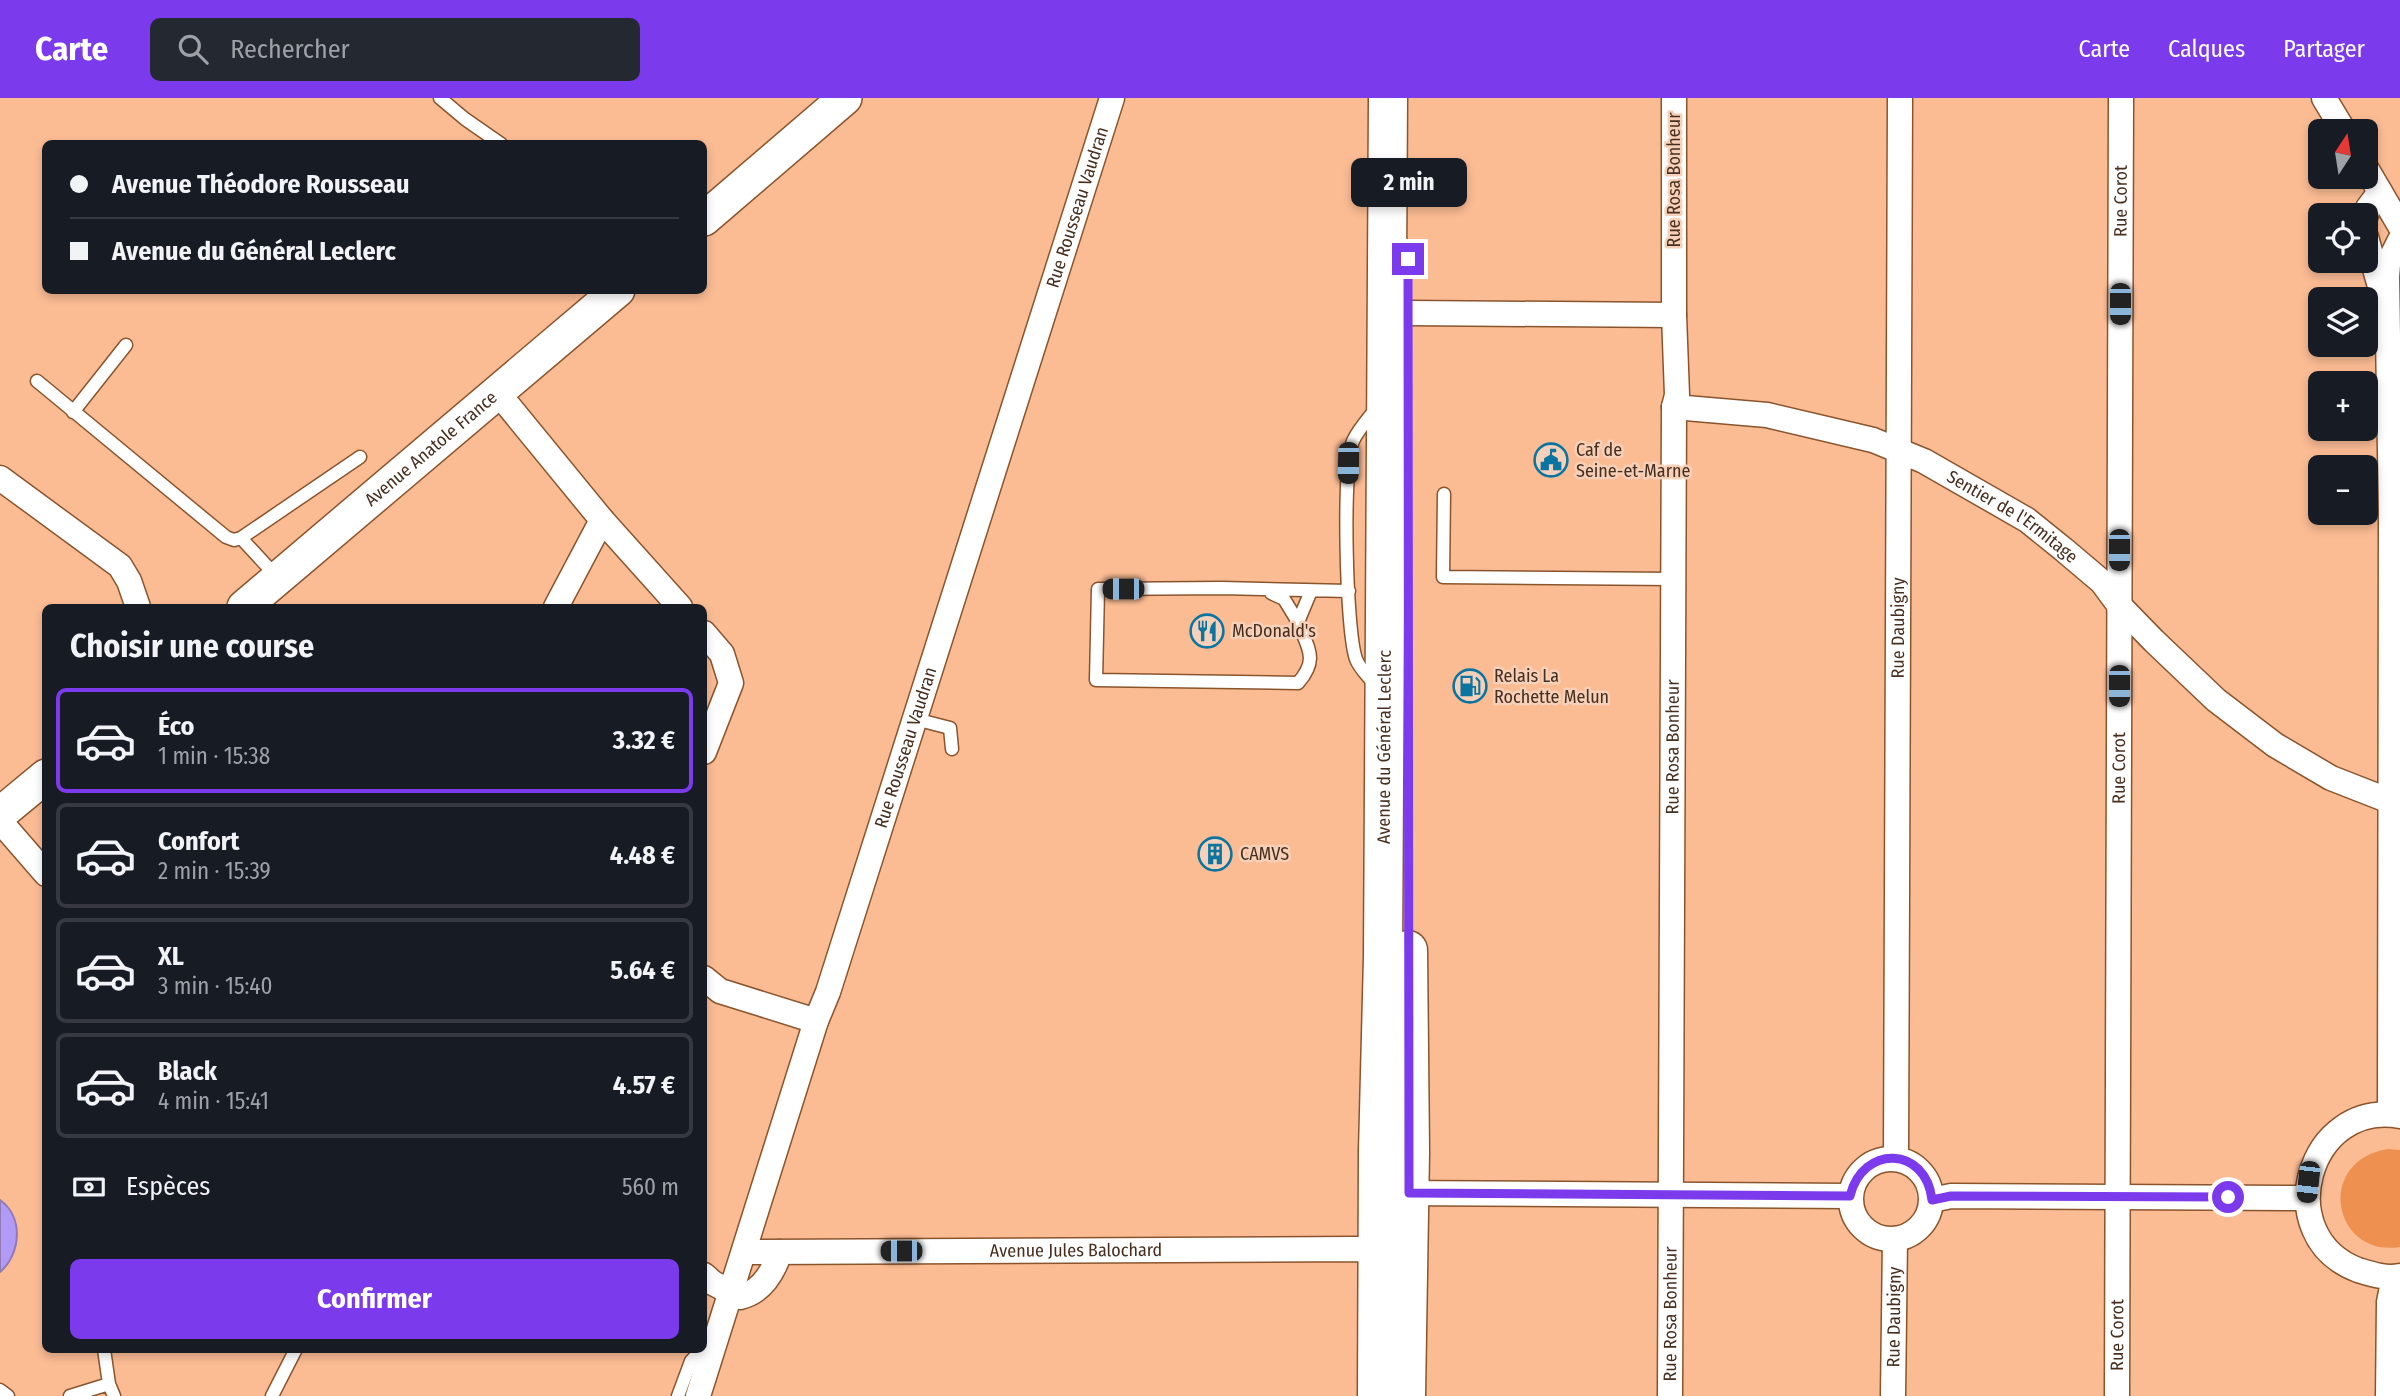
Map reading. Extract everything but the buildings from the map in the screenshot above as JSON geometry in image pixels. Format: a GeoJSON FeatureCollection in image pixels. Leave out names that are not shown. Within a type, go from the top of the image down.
{"type":"FeatureCollection","features":[{"type":"Feature","properties":{"kind":"main road"},"geometry":{"type":"LineString","coordinates":[[707,216],[845,98]]}},
{"type":"Feature","properties":{"kind":"main road","name":"Avenue du Général Leclerc"},"geometry":{"type":"LineString","coordinates":[[1388,98],[1383,957],[1393,1193]]}},
{"type":"Feature","properties":{"kind":"main road","name":"Avenue du Général Leclerc"},"geometry":{"type":"LineString","coordinates":[[1406,1396],[1393,1251],[1393,1193],[1409,313],[1408,98]]}},
{"type":"Feature","properties":{"kind":"main road","name":"Avenue Anatole France"},"geometry":{"type":"LineString","coordinates":[[248,604],[613,294]]}},
{"type":"Feature","properties":{"kind":"main road"},"geometry":{"type":"LineString","coordinates":[[0,814],[42,779]]}},
{"type":"Feature","properties":{"kind":"main road","name":"Avenue du Général Leclerc"},"geometry":{"type":"LineString","coordinates":[[1377,1396],[1393,1251]]}},
{"type":"Feature","properties":{"kind":"street","name":"Rue Rousseau Vaudran"},"geometry":{"type":"LineString","coordinates":[[698,1396],[1112,98]]}},
{"type":"Feature","properties":{"kind":"street","name":"Rue Rosa Bonheur"},"geometry":{"type":"LineString","coordinates":[[1670,1396],[1674,407],[1677,395],[1674,316],[1674,98]]}},
{"type":"Feature","properties":{"kind":"street","name":"Rue Daubigny"},"geometry":{"type":"LineString","coordinates":[[1896,1158],[1900,98]]}},
{"type":"Feature","properties":{"kind":"street","name":"Rue Corot"},"geometry":{"type":"LineString","coordinates":[[2117,1396],[2121,98]]}},
{"type":"Feature","properties":{"kind":"street"},"geometry":{"type":"LineString","coordinates":[[2323,98],[2336,119]]}},
{"type":"Feature","properties":{"kind":"street"},"geometry":{"type":"LineString","coordinates":[[2378,189],[2400,226]]}},
{"type":"Feature","properties":{"kind":"street"},"geometry":{"type":"LineString","coordinates":[[2372,203],[2380,192]]}},
{"type":"Feature","properties":{"kind":"street"},"geometry":{"type":"LineString","coordinates":[[2388,1396],[2389,1302],[2397,1276],[2373,1275],[2344,1264],[2324,1247],[2312,1223],[2307,1198],[2310,1172],[2322,1148],[2340,1129],[2364,1118],[2395,1115],[2395,804],[2388,264],[2400,240]]}},
{"type":"Feature","properties":{"kind":"street"},"geometry":{"type":"LineString","coordinates":[[2376,273],[2390,321]]}},
{"type":"Feature","properties":{"kind":"street"},"geometry":{"type":"LineString","coordinates":[[1409,313],[1674,316]]}},
{"type":"Feature","properties":{"kind":"street"},"geometry":{"type":"LineString","coordinates":[[498,393],[602,520],[677,604]]}},
{"type":"Feature","properties":{"kind":"street","name":"Sentier de l'Ermitage"},"geometry":{"type":"LineString","coordinates":[[1674,407],[1767,415],[1873,440],[1924,461],[2027,520],[2102,582],[2119,605],[2216,700],[2275,745],[2331,778],[2395,804]]}},
{"type":"Feature","properties":{"kind":"street"},"geometry":{"type":"LineString","coordinates":[[0,478],[120,566],[129,581],[137,604]]}},
{"type":"Feature","properties":{"kind":"street"},"geometry":{"type":"LineString","coordinates":[[558,604],[602,520]]}},
{"type":"Feature","properties":{"kind":"street"},"geometry":{"type":"LineString","coordinates":[[707,636],[722,654],[731,683],[707,744]]}},
{"type":"Feature","properties":{"kind":"street"},"geometry":{"type":"LineString","coordinates":[[0,821],[42,869]]}},
{"type":"Feature","properties":{"kind":"street"},"geometry":{"type":"LineString","coordinates":[[707,980],[720,991],[816,1021]]}},
{"type":"Feature","properties":{"kind":"street"},"geometry":{"type":"LineString","coordinates":[[1896,1158],[1918,1167],[1931,1188],[1932,1200],[1925,1222],[1917,1230],[1895,1239],[1881,1238],[1858,1223],[1850,1196],[1860,1172],[1870,1163],[1896,1158]]}},
{"type":"Feature","properties":{"kind":"street"},"geometry":{"type":"LineString","coordinates":[[1393,1193],[1850,1196]]}},
{"type":"Feature","properties":{"kind":"street"},"geometry":{"type":"LineString","coordinates":[[1932,1200],[1951,1196],[2307,1198]]}},
{"type":"Feature","properties":{"kind":"street","name":"Rue Daubigny"},"geometry":{"type":"LineString","coordinates":[[1894,1396],[1895,1239]]}},
{"type":"Feature","properties":{"kind":"street","name":"Avenue Jules Balochard"},"geometry":{"type":"LineString","coordinates":[[744,1252],[1393,1251]]}},
{"type":"Feature","properties":{"kind":"street"},"geometry":{"type":"LineString","coordinates":[[707,1277],[740,1297],[753,1294],[774,1271],[780,1252]]}},
{"type":"Feature","properties":{"kind":"lane"},"geometry":{"type":"LineString","coordinates":[[440,98],[464,119],[495,140]]}},
{"type":"Feature","properties":{"kind":"lane"},"geometry":{"type":"LineString","coordinates":[[74,412],[126,345]]}},
{"type":"Feature","properties":{"kind":"lane"},"geometry":{"type":"LineString","coordinates":[[37,382],[226,537],[234,540],[241,538],[360,457]]}},
{"type":"Feature","properties":{"kind":"lane"},"geometry":{"type":"LineString","coordinates":[[1384,696],[1356,661],[1351,635],[1348,463],[1353,441],[1387,392]]}},
{"type":"Feature","properties":{"kind":"lane"},"geometry":{"type":"LineString","coordinates":[[1444,494],[1443,577],[1674,579]]}},
{"type":"Feature","properties":{"kind":"lane"},"geometry":{"type":"LineString","coordinates":[[241,538],[278,579]]}},
{"type":"Feature","properties":{"kind":"lane"},"geometry":{"type":"LineString","coordinates":[[1262,589],[1284,599],[1298,622],[1312,658],[1308,671],[1298,683],[1096,680],[1098,589],[1262,589],[1349,591]]}},
{"type":"Feature","properties":{"kind":"lane"},"geometry":{"type":"LineString","coordinates":[[1298,622],[1311,591]]}},
{"type":"Feature","properties":{"kind":"lane"},"geometry":{"type":"LineString","coordinates":[[915,719],[950,728],[952,749]]}},
{"type":"Feature","properties":{"kind":"lane"},"geometry":{"type":"LineString","coordinates":[[707,1343],[720,1328]]}},
{"type":"Feature","properties":{"kind":"lane"},"geometry":{"type":"LineString","coordinates":[[70,1396],[111,1390],[105,1353]]}},
{"type":"Feature","properties":{"kind":"lane"},"geometry":{"type":"LineString","coordinates":[[272,1396],[294,1353]]}},
{"type":"Feature","properties":{"kind":"lane"},"geometry":{"type":"LineString","coordinates":[[678,1396],[691,1361],[698,1353]]}},
{"type":"Feature","properties":{"kind":"lane"},"geometry":{"type":"LineString","coordinates":[[0,1390],[8,1396]]}},
{"type":"Feature","properties":{"kind":"shaded area"},"geometry":{"type":"Polygon","coordinates":[[[2388,1149],[2400,1150],[2400,1247],[2377,1246],[2359,1238],[2347,1224],[2341,1207],[2342,1188],[2349,1171],[2365,1157],[2388,1149]]]}},
{"type":"Feature","properties":{"kind":"shaded area"},"geometry":{"type":"Polygon","coordinates":[[[0,1200],[13,1216],[17,1236],[12,1256],[0,1272],[0,1200]]]}},
{"type":"Feature","properties":{"kind":"place","name":"Caf de Seine-et-Marne"},"geometry":{"type":"Point","coordinates":[1551,460]}},
{"type":"Feature","properties":{"kind":"place","name":"McDonald's"},"geometry":{"type":"Point","coordinates":[1207,631]}},
{"type":"Feature","properties":{"kind":"place","name":"Relais La Rochette Melun"},"geometry":{"type":"Point","coordinates":[1470,686]}},
{"type":"Feature","properties":{"kind":"place","name":"CAMVS"},"geometry":{"type":"Point","coordinates":[1215,854]}},
{"type":"Feature","properties":{"kind":"route"},"geometry":{"type":"LineString","coordinates":[[1408,259],[1409,1193],[1850,1196],[1860,1172],[1870,1163],[1896,1158],[1918,1167],[1931,1188],[1932,1200],[1951,1196],[2228,1197]]}}]}
